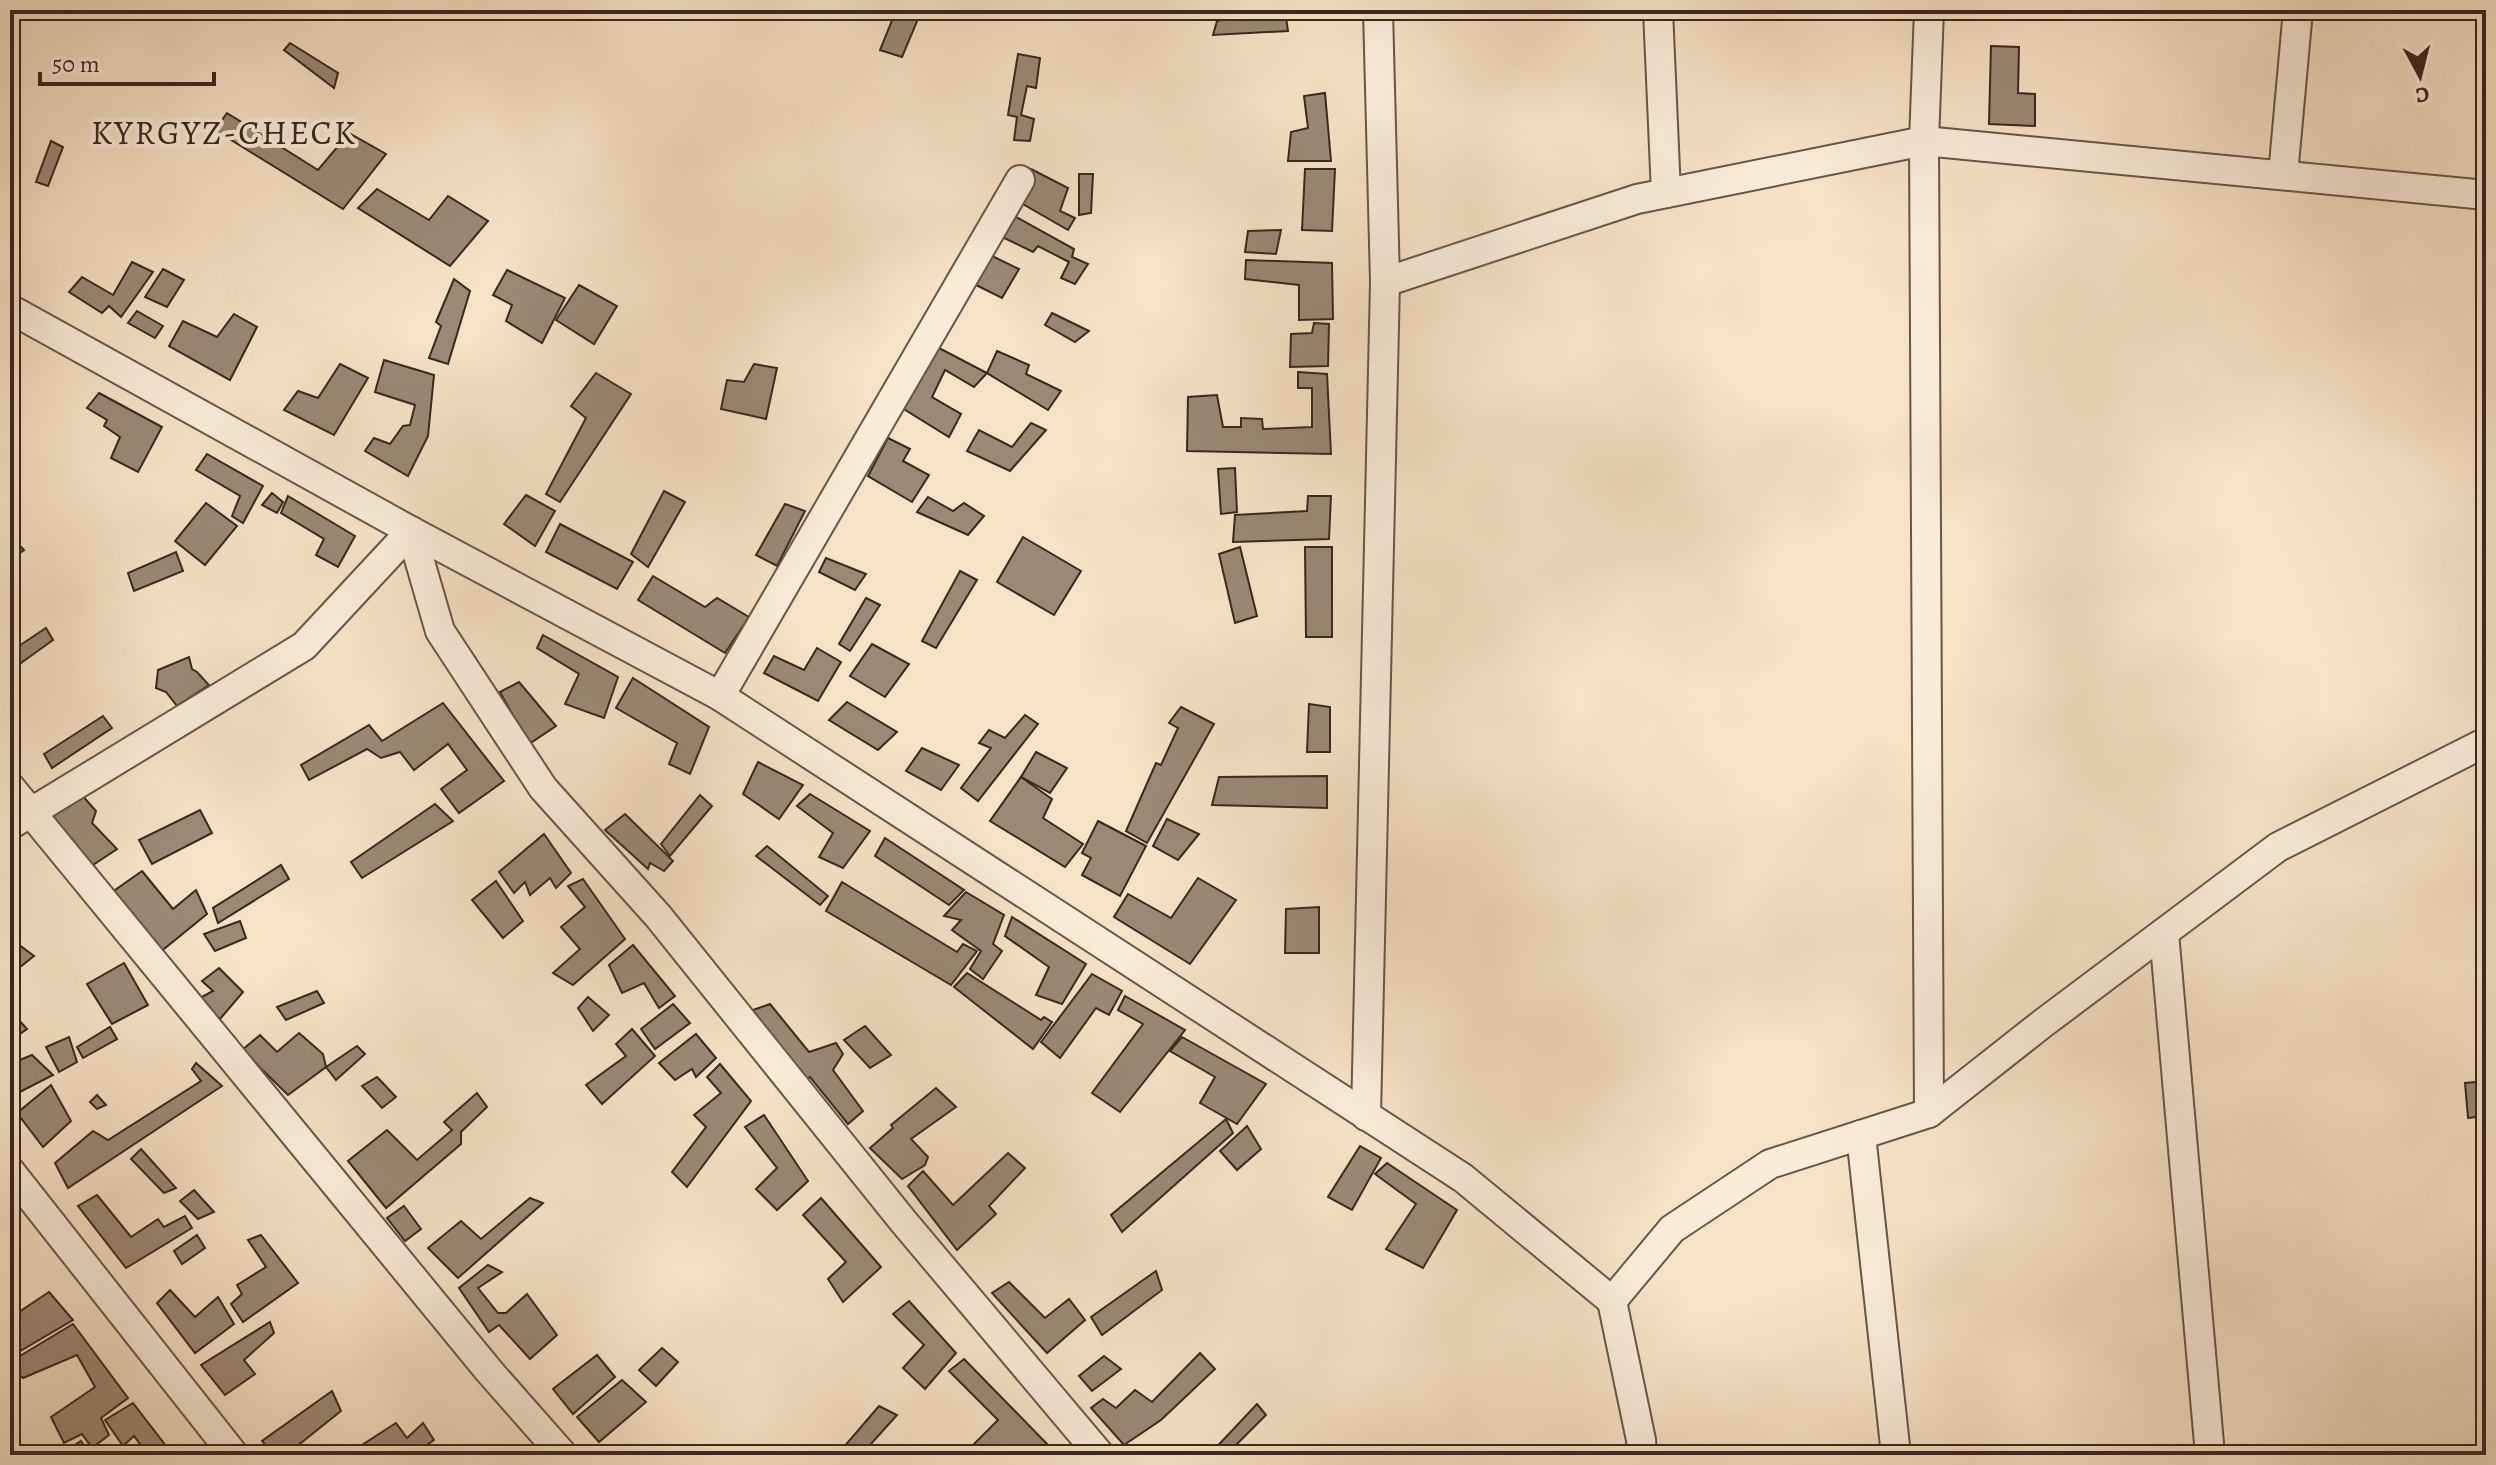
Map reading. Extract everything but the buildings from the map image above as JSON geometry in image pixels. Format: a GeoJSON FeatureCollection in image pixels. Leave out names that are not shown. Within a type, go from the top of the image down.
{"type":"FeatureCollection","features":[{"type":"Feature","properties":{"kind":"street"},"geometry":{"type":"LineString","coordinates":[[1366,1116],[1385,282],[1378,10]]}},
{"type":"Feature","properties":{"kind":"street"},"geometry":{"type":"LineString","coordinates":[[1658,10],[1666,193]]}},
{"type":"Feature","properties":{"kind":"street"},"geometry":{"type":"LineString","coordinates":[[1929,10],[1924,141],[1929,1113]]}},
{"type":"Feature","properties":{"kind":"street"},"geometry":{"type":"LineString","coordinates":[[2283,175],[2298,10]]}},
{"type":"Feature","properties":{"kind":"street"},"geometry":{"type":"LineString","coordinates":[[1385,282],[1637,199],[1924,141],[2486,195]]}},
{"type":"Feature","properties":{"kind":"street"},"geometry":{"type":"LineString","coordinates":[[720,696],[1020,180]]}},
{"type":"Feature","properties":{"kind":"street"},"geometry":{"type":"LineString","coordinates":[[10,309],[411,531],[720,696],[1463,1178],[1612,1301],[1642,1455]]}},
{"type":"Feature","properties":{"kind":"street"},"geometry":{"type":"LineString","coordinates":[[20,818],[304,646],[411,531]]}},
{"type":"Feature","properties":{"kind":"street"},"geometry":{"type":"LineString","coordinates":[[411,531],[440,631],[543,788],[658,916],[903,1221],[1100,1455]]}},
{"type":"Feature","properties":{"kind":"street"},"geometry":{"type":"LineString","coordinates":[[1612,1301],[1672,1229],[1770,1164],[1929,1113],[2278,847],[2486,742]]}},
{"type":"Feature","properties":{"kind":"street"},"geometry":{"type":"LineString","coordinates":[[10,787],[20,818],[563,1455]]}},
{"type":"Feature","properties":{"kind":"street"},"geometry":{"type":"LineString","coordinates":[[2164,933],[2210,1455]]}},
{"type":"Feature","properties":{"kind":"street"},"geometry":{"type":"LineString","coordinates":[[1861,1135],[1896,1455]]}},
{"type":"Feature","properties":{"kind":"street"},"geometry":{"type":"LineString","coordinates":[[10,1171],[234,1455]]}},
{"type":"Feature","properties":{"kind":"district","name":"KYRGYZ-CHECK"},"geometry":{"type":"Point","coordinates":[224,132]}}]}
